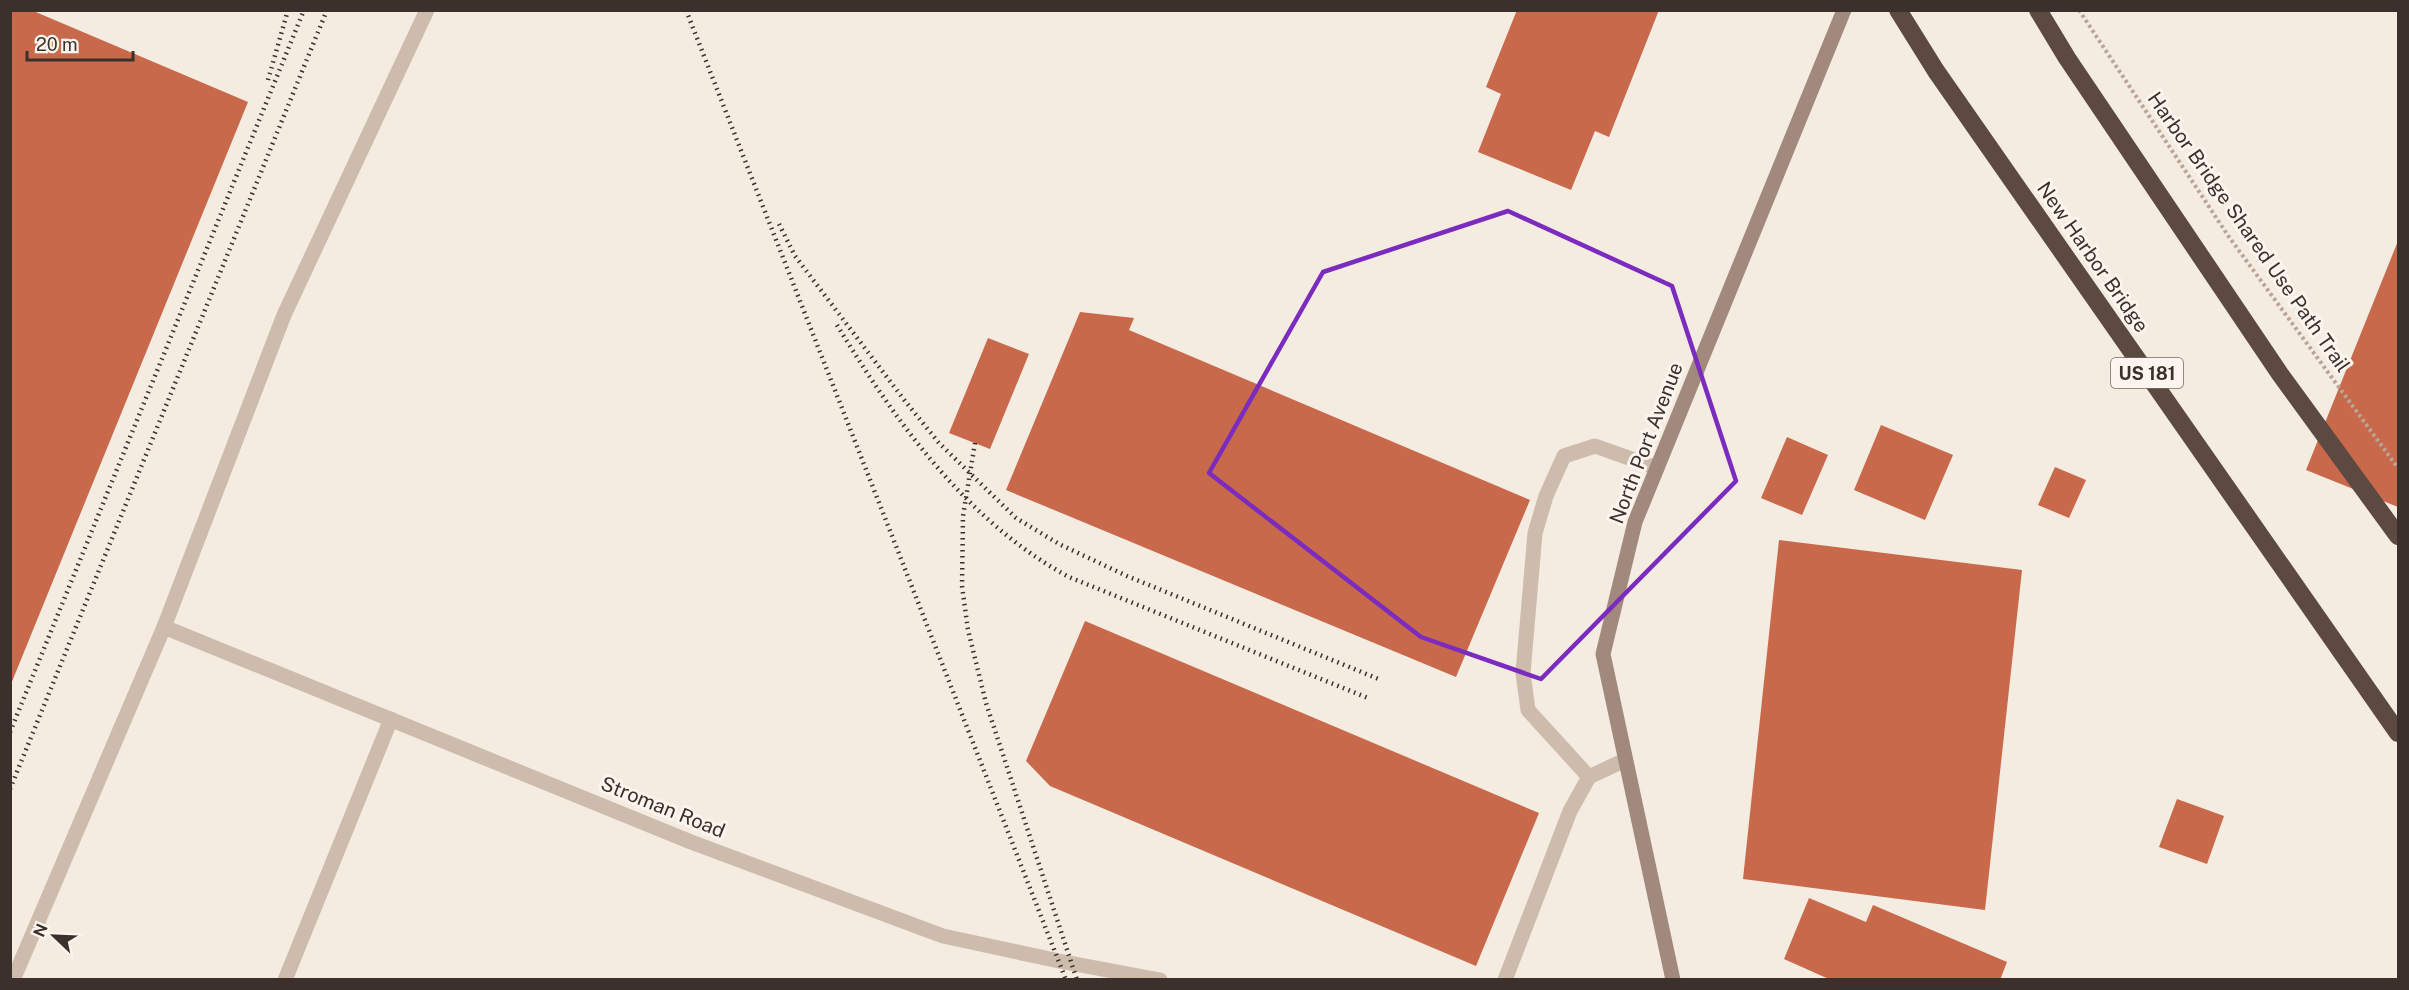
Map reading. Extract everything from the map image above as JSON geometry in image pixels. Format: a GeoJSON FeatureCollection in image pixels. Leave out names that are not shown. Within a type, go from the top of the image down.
{"type":"FeatureCollection","features":[{"type":"Feature","properties":{"kind":"highway","name":"New Harbor Bridge"},"geometry":{"type":"LineString","coordinates":[[1898,10],[1950,91],[2398,733]]}},
{"type":"Feature","properties":{"kind":"highway"},"geometry":{"type":"LineString","coordinates":[[2038,10],[2067,58],[2274,364],[2398,536]]}},
{"type":"Feature","properties":{"kind":"main road","name":"North Port Avenue"},"geometry":{"type":"LineString","coordinates":[[1673,980],[1603,654],[1635,522],[1844,10]]}},
{"type":"Feature","properties":{"kind":"street"},"geometry":{"type":"LineString","coordinates":[[13,980],[164,627],[284,315],[427,10]]}},
{"type":"Feature","properties":{"kind":"street"},"geometry":{"type":"LineString","coordinates":[[1589,777],[1528,710],[1522,673],[1535,533],[1546,496],[1564,456],[1595,446],[1657,468]]}},
{"type":"Feature","properties":{"kind":"street","name":"Stroman Road"},"geometry":{"type":"LineString","coordinates":[[164,627],[692,842],[943,936],[1160,980]]}},
{"type":"Feature","properties":{"kind":"street"},"geometry":{"type":"LineString","coordinates":[[285,980],[391,719]]}},
{"type":"Feature","properties":{"kind":"street"},"geometry":{"type":"LineString","coordinates":[[1505,980],[1570,811],[1589,777],[1625,760]]}},
{"type":"Feature","properties":{"kind":"path","name":"Harbor Bridge Shared Use Path Trail"},"geometry":{"type":"LineString","coordinates":[[2079,10],[2229,237],[2398,468]]}},
{"type":"Feature","properties":{"kind":"highlighted area"},"geometry":{"type":"Polygon","coordinates":[[[1508,211],[1672,286],[1736,481],[1541,679],[1421,637],[1209,473],[1323,272],[1508,211]]]}},
{"type":"Feature","properties":{"kind":"building"},"geometry":{"type":"Polygon","coordinates":[[[10,10],[31,10],[248,102],[11,684],[10,10]]]}},
{"type":"Feature","properties":{"kind":"building"},"geometry":{"type":"Polygon","coordinates":[[[1517,10],[1659,10],[1609,137],[1595,131],[1571,190],[1478,152],[1501,94],[1486,87],[1517,10]]]}},
{"type":"Feature","properties":{"kind":"building"},"geometry":{"type":"Polygon","coordinates":[[[2398,241],[2398,507],[2306,470],[2398,241]]]}},
{"type":"Feature","properties":{"kind":"building"},"geometry":{"type":"Polygon","coordinates":[[[1080,312],[1134,318],[1129,330],[1530,500],[1456,677],[1006,490],[1080,312]]]}},
{"type":"Feature","properties":{"kind":"building"},"geometry":{"type":"Polygon","coordinates":[[[988,338],[1029,354],[990,449],[949,433],[988,338]]]}},
{"type":"Feature","properties":{"kind":"building"},"geometry":{"type":"Polygon","coordinates":[[[1881,425],[1953,455],[1925,520],[1854,490],[1881,425]]]}},
{"type":"Feature","properties":{"kind":"building"},"geometry":{"type":"Polygon","coordinates":[[[1787,437],[1828,455],[1802,515],[1761,498],[1787,437]]]}},
{"type":"Feature","properties":{"kind":"building"},"geometry":{"type":"Polygon","coordinates":[[[2055,467],[2086,480],[2069,518],[2038,505],[2055,467]]]}},
{"type":"Feature","properties":{"kind":"building"},"geometry":{"type":"Polygon","coordinates":[[[1779,540],[2022,570],[1985,910],[1743,879],[1779,540]]]}},
{"type":"Feature","properties":{"kind":"building"},"geometry":{"type":"Polygon","coordinates":[[[1085,621],[1539,813],[1476,966],[1050,786],[1026,761],[1085,621]]]}},
{"type":"Feature","properties":{"kind":"building"},"geometry":{"type":"Polygon","coordinates":[[[2177,799],[2224,816],[2207,864],[2159,847],[2177,799]]]}},
{"type":"Feature","properties":{"kind":"building"},"geometry":{"type":"Polygon","coordinates":[[[1809,898],[1866,922],[1873,905],[2007,962],[2000,980],[1831,980],[1784,959],[1809,898]]]}},
{"type":"Feature","properties":{"kind":"railway"},"geometry":{"type":"LineString","coordinates":[[268,80],[288,10]]}},
{"type":"Feature","properties":{"kind":"railway"},"geometry":{"type":"LineString","coordinates":[[10,732],[304,10]]}},
{"type":"Feature","properties":{"kind":"railway"},"geometry":{"type":"LineString","coordinates":[[10,789],[327,10]]}},
{"type":"Feature","properties":{"kind":"railway"},"geometry":{"type":"LineString","coordinates":[[686,10],[1066,980]]}},
{"type":"Feature","properties":{"kind":"railway"},"geometry":{"type":"LineString","coordinates":[[779,224],[795,256],[905,401],[939,443],[1016,518],[1059,544],[1127,576],[1381,680]]}},
{"type":"Feature","properties":{"kind":"railway"},"geometry":{"type":"LineString","coordinates":[[837,325],[884,398],[937,467],[966,499],[1032,554],[1069,577],[1368,698]]}},
{"type":"Feature","properties":{"kind":"railway"},"geometry":{"type":"LineString","coordinates":[[975,443],[963,516],[962,586],[968,630],[986,703],[1077,980]]}}]}
